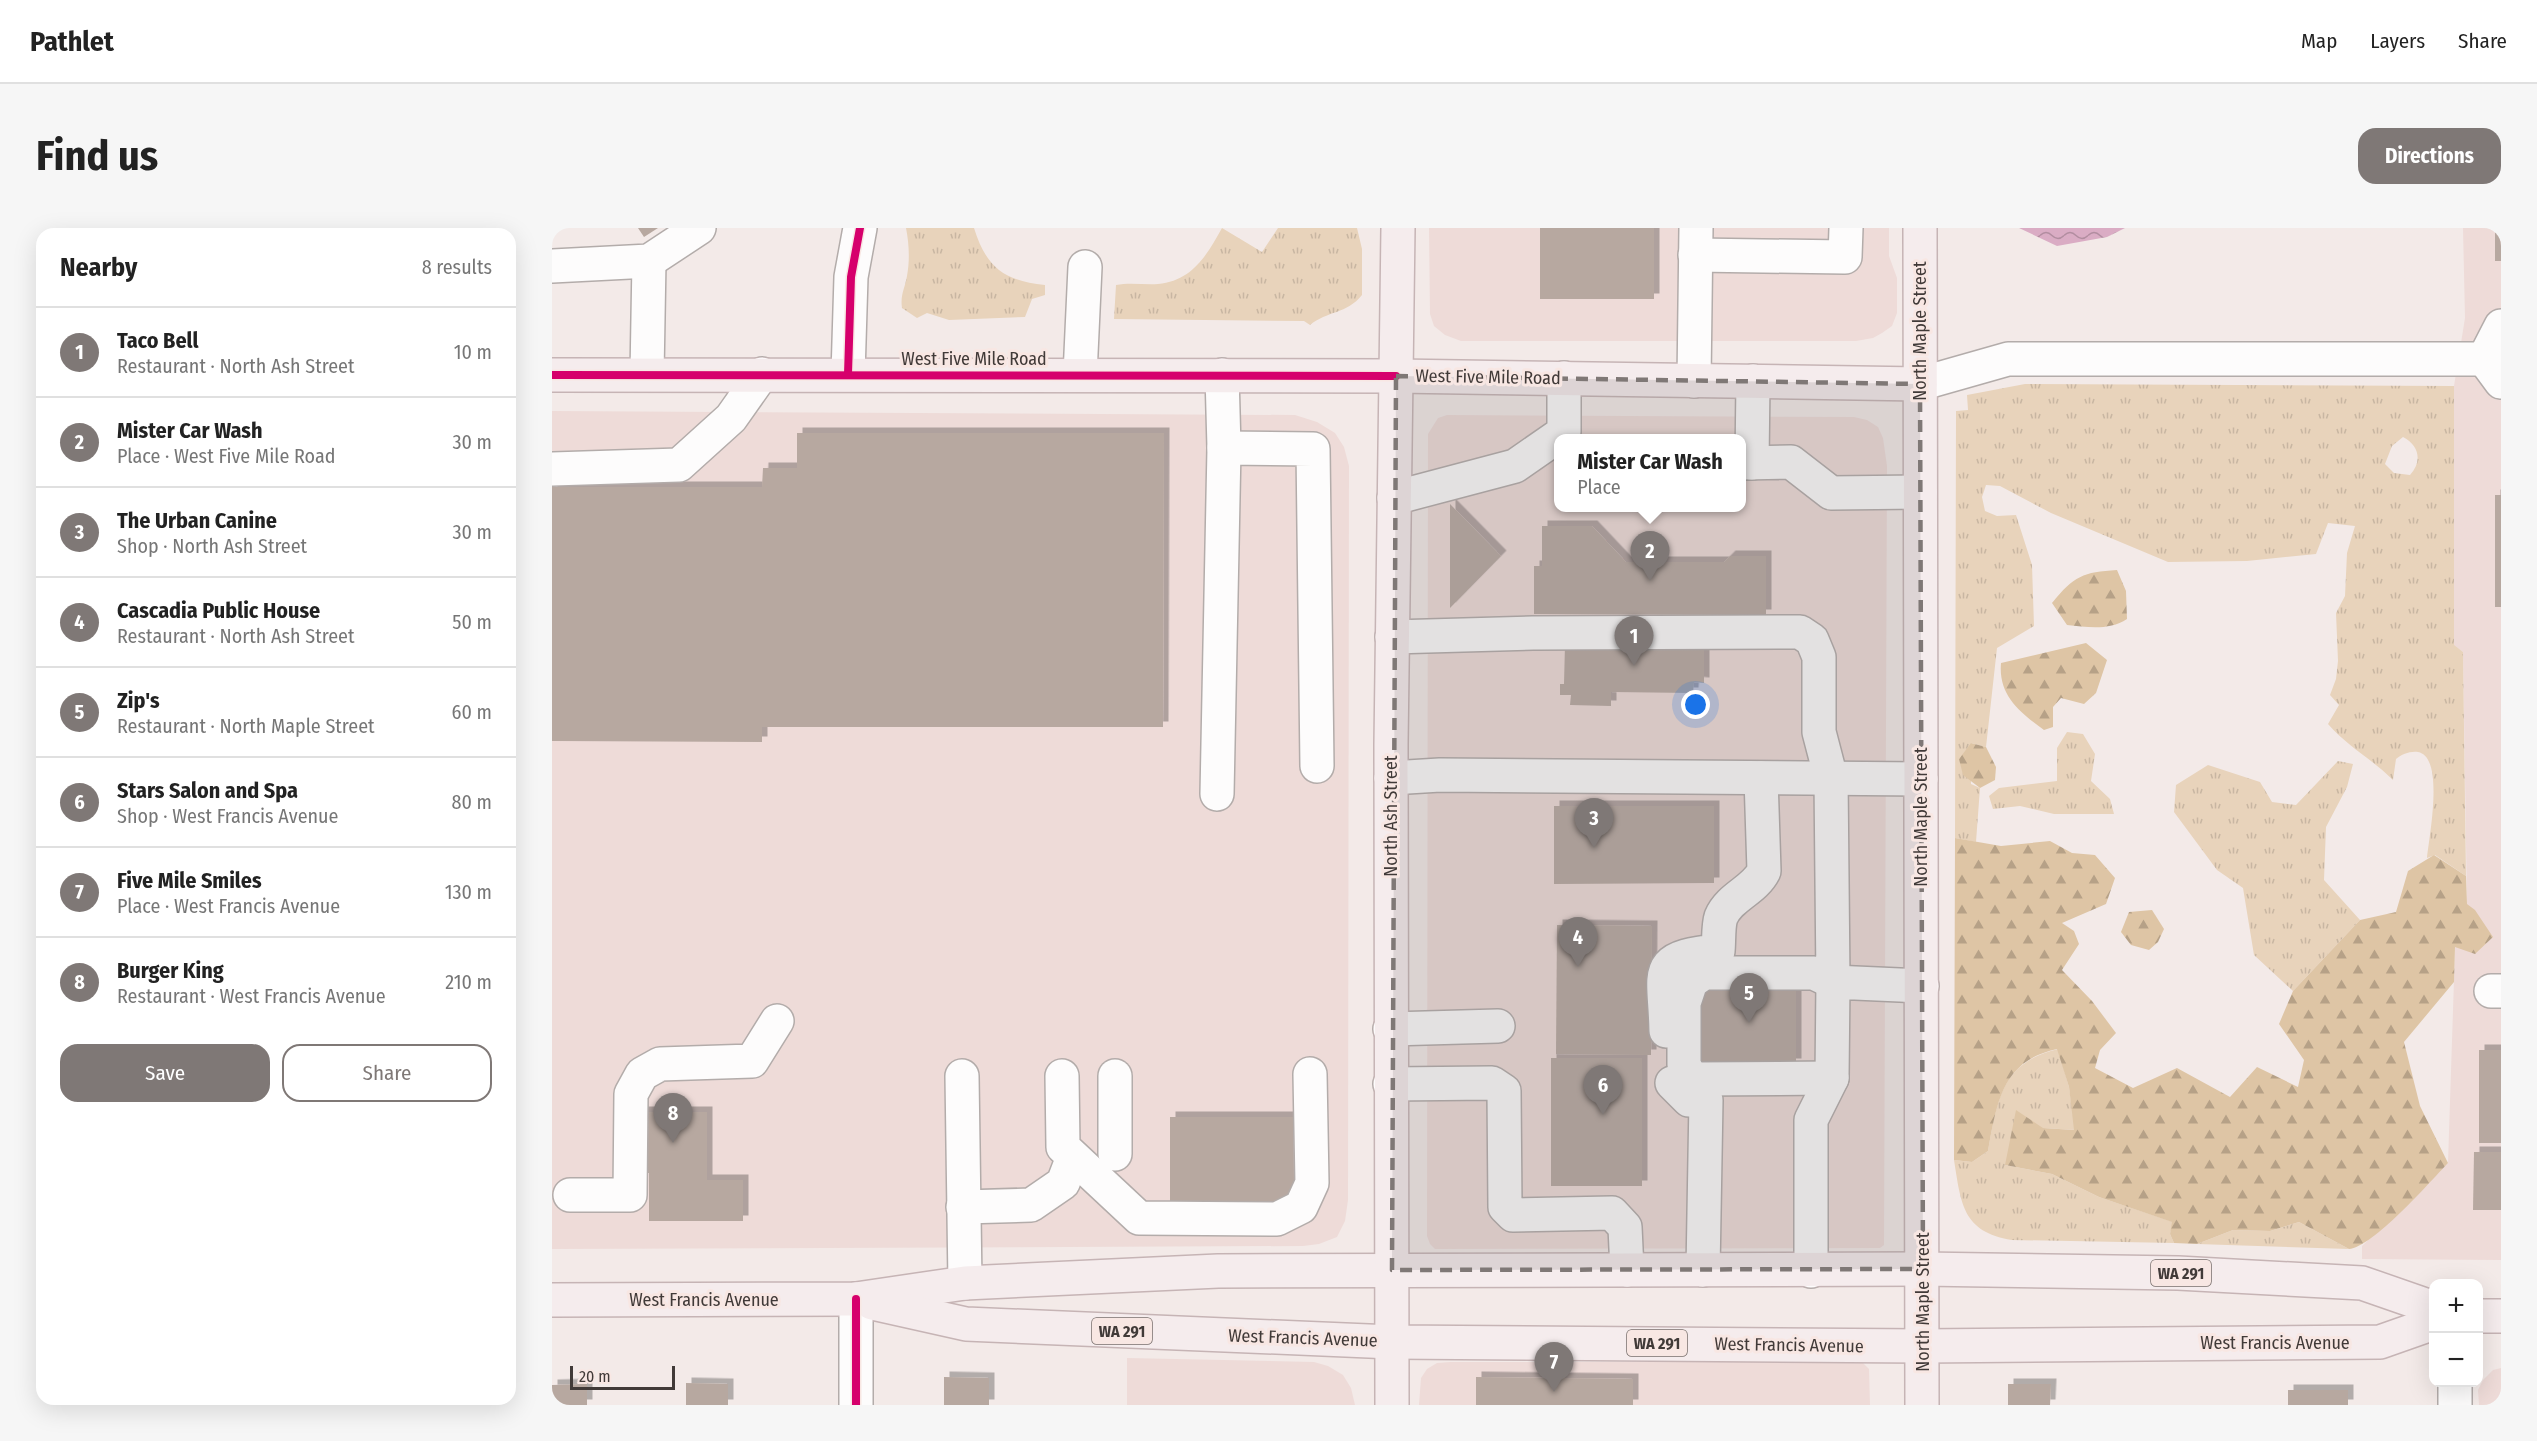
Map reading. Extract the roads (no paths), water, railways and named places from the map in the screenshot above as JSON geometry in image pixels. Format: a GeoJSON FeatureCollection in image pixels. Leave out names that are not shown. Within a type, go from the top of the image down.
{"type":"FeatureCollection","features":[{"type":"Feature","properties":{"kind":"main road","name":"North Ash Street"},"geometry":{"type":"LineString","coordinates":[[1392,1405],[1391,778],[1398,228]]}},
{"type":"Feature","properties":{"kind":"main road","name":"North Maple Street"},"geometry":{"type":"LineString","coordinates":[[1920,228],[1922,1405]]}},
{"type":"Feature","properties":{"kind":"main road","name":"West Five Mile Road"},"geometry":{"type":"LineString","coordinates":[[552,375],[1396,376],[1920,384]]}},
{"type":"Feature","properties":{"kind":"main road","name":"West Francis Avenue"},"geometry":{"type":"LineString","coordinates":[[552,1300],[856,1299],[965,1282],[1218,1271],[1923,1269],[2178,1273],[2362,1282],[2429,1307]]}},
{"type":"Feature","properties":{"kind":"main road","name":"West Francis Avenue"},"geometry":{"type":"LineString","coordinates":[[856,1299],[966,1324],[1392,1342],[1923,1346],[2380,1342],[2429,1324]]}},
{"type":"Feature","properties":{"kind":"main road"},"geometry":{"type":"LineString","coordinates":[[2483,1316],[2501,1316]]}},
{"type":"Feature","properties":{"kind":"street"},"geometry":{"type":"LineString","coordinates":[[552,266],[649,261],[699,228]]}},
{"type":"Feature","properties":{"kind":"street"},"geometry":{"type":"LineString","coordinates":[[848,374],[851,277],[860,228]]}},
{"type":"Feature","properties":{"kind":"street"},"geometry":{"type":"LineString","coordinates":[[1694,381],[1696,242],[1845,257],[1846,228]]}},
{"type":"Feature","properties":{"kind":"street"},"geometry":{"type":"LineString","coordinates":[[647,374],[649,261]]}},
{"type":"Feature","properties":{"kind":"street"},"geometry":{"type":"LineString","coordinates":[[1080,375],[1085,267]]}},
{"type":"Feature","properties":{"kind":"street"},"geometry":{"type":"LineString","coordinates":[[1920,384],[2008,358],[2495,367],[2501,326]]}},
{"type":"Feature","properties":{"kind":"street"},"geometry":{"type":"LineString","coordinates":[[552,469],[679,465],[731,418],[762,374]]}},
{"type":"Feature","properties":{"kind":"street"},"geometry":{"type":"LineString","coordinates":[[1217,794],[1224,448],[1222,375]]}},
{"type":"Feature","properties":{"kind":"street"},"geometry":{"type":"LineString","coordinates":[[1561,434],[1564,432],[1564,378]]}},
{"type":"Feature","properties":{"kind":"street"},"geometry":{"type":"LineString","coordinates":[[1753,381],[1747,463],[1791,462],[1831,493],[1920,492]]}},
{"type":"Feature","properties":{"kind":"street"},"geometry":{"type":"LineString","coordinates":[[1515,466],[1554,439]]}},
{"type":"Feature","properties":{"kind":"street"},"geometry":{"type":"LineString","coordinates":[[1224,448],[1313,449],[1317,766]]}},
{"type":"Feature","properties":{"kind":"street"},"geometry":{"type":"LineString","coordinates":[[1394,498],[1515,466],[1554,465]]}},
{"type":"Feature","properties":{"kind":"street"},"geometry":{"type":"LineString","coordinates":[[1392,638],[1545,633],[1800,632],[1812,640],[1819,657],[1819,732],[1831,778],[1833,982],[1832,1078],[1811,1119],[1810,1271]]}},
{"type":"Feature","properties":{"kind":"street"},"geometry":{"type":"LineString","coordinates":[[1391,778],[1440,775],[1921,779]]}},
{"type":"Feature","properties":{"kind":"street"},"geometry":{"type":"LineString","coordinates":[[1703,1270],[1706,1100],[1689,1100],[1666,1078],[1665,969],[1672,959],[1686,954],[1718,951],[1721,918],[1733,901],[1757,884],[1764,872],[1761,778]]}},
{"type":"Feature","properties":{"kind":"street"},"geometry":{"type":"LineString","coordinates":[[1832,1078],[1697,1079],[1689,1074],[1684,1065],[1684,1003],[1691,982],[1704,973],[1814,973],[1833,982],[1922,986]]}},
{"type":"Feature","properties":{"kind":"street"},"geometry":{"type":"LineString","coordinates":[[570,1195],[630,1195],[631,1094],[642,1074],[660,1064],[752,1061],[777,1021]]}},
{"type":"Feature","properties":{"kind":"street"},"geometry":{"type":"LineString","coordinates":[[1390,1029],[1498,1026]]}},
{"type":"Feature","properties":{"kind":"street"},"geometry":{"type":"LineString","coordinates":[[1062,1076],[1063,1147],[1139,1218],[1276,1219],[1301,1207],[1312,1183],[1310,1074]]}},
{"type":"Feature","properties":{"kind":"street"},"geometry":{"type":"LineString","coordinates":[[962,1076],[965,1282]]}},
{"type":"Feature","properties":{"kind":"street"},"geometry":{"type":"LineString","coordinates":[[1115,1076],[1115,1154]]}},
{"type":"Feature","properties":{"kind":"street"},"geometry":{"type":"LineString","coordinates":[[1390,1084],[1492,1083],[1504,1091],[1505,1207],[1513,1215],[1612,1213],[1625,1227],[1627,1270]]}},
{"type":"Feature","properties":{"kind":"street"},"geometry":{"type":"LineString","coordinates":[[963,1207],[1031,1204],[1063,1183],[1073,1157]]}},
{"type":"Feature","properties":{"kind":"street"},"geometry":{"type":"LineString","coordinates":[[856,1299],[856,1405]]}},
{"type":"Feature","properties":{"kind":"street"},"geometry":{"type":"LineString","coordinates":[[2455,1387],[2455,1405]]}},
{"type":"Feature","properties":{"kind":"water"},"geometry":{"type":"Polygon","coordinates":[[[2019,228],[2125,228],[2107,237],[2057,246],[2019,228]]]}},
{"type":"Feature","properties":{"kind":"place","name":"Mister Car Wash"},"geometry":{"type":"Point","coordinates":[1650,581]}},
{"type":"Feature","properties":{"kind":"place","name":"Taco Bell"},"geometry":{"type":"Point","coordinates":[1634,666]}},
{"type":"Feature","properties":{"kind":"place","name":"The Urban Canine"},"geometry":{"type":"Point","coordinates":[1594,848]}},
{"type":"Feature","properties":{"kind":"place","name":"Cascadia Public House"},"geometry":{"type":"Point","coordinates":[1578,967]}},
{"type":"Feature","properties":{"kind":"place","name":"Zip's"},"geometry":{"type":"Point","coordinates":[1749,1023]}},
{"type":"Feature","properties":{"kind":"place","name":"Stars Salon and Spa"},"geometry":{"type":"Point","coordinates":[1603,1115]}},
{"type":"Feature","properties":{"kind":"place","name":"Burger King"},"geometry":{"type":"Point","coordinates":[673,1143]}},
{"type":"Feature","properties":{"kind":"place","name":"Five Mile Smiles"},"geometry":{"type":"Point","coordinates":[1554,1392]}}]}
